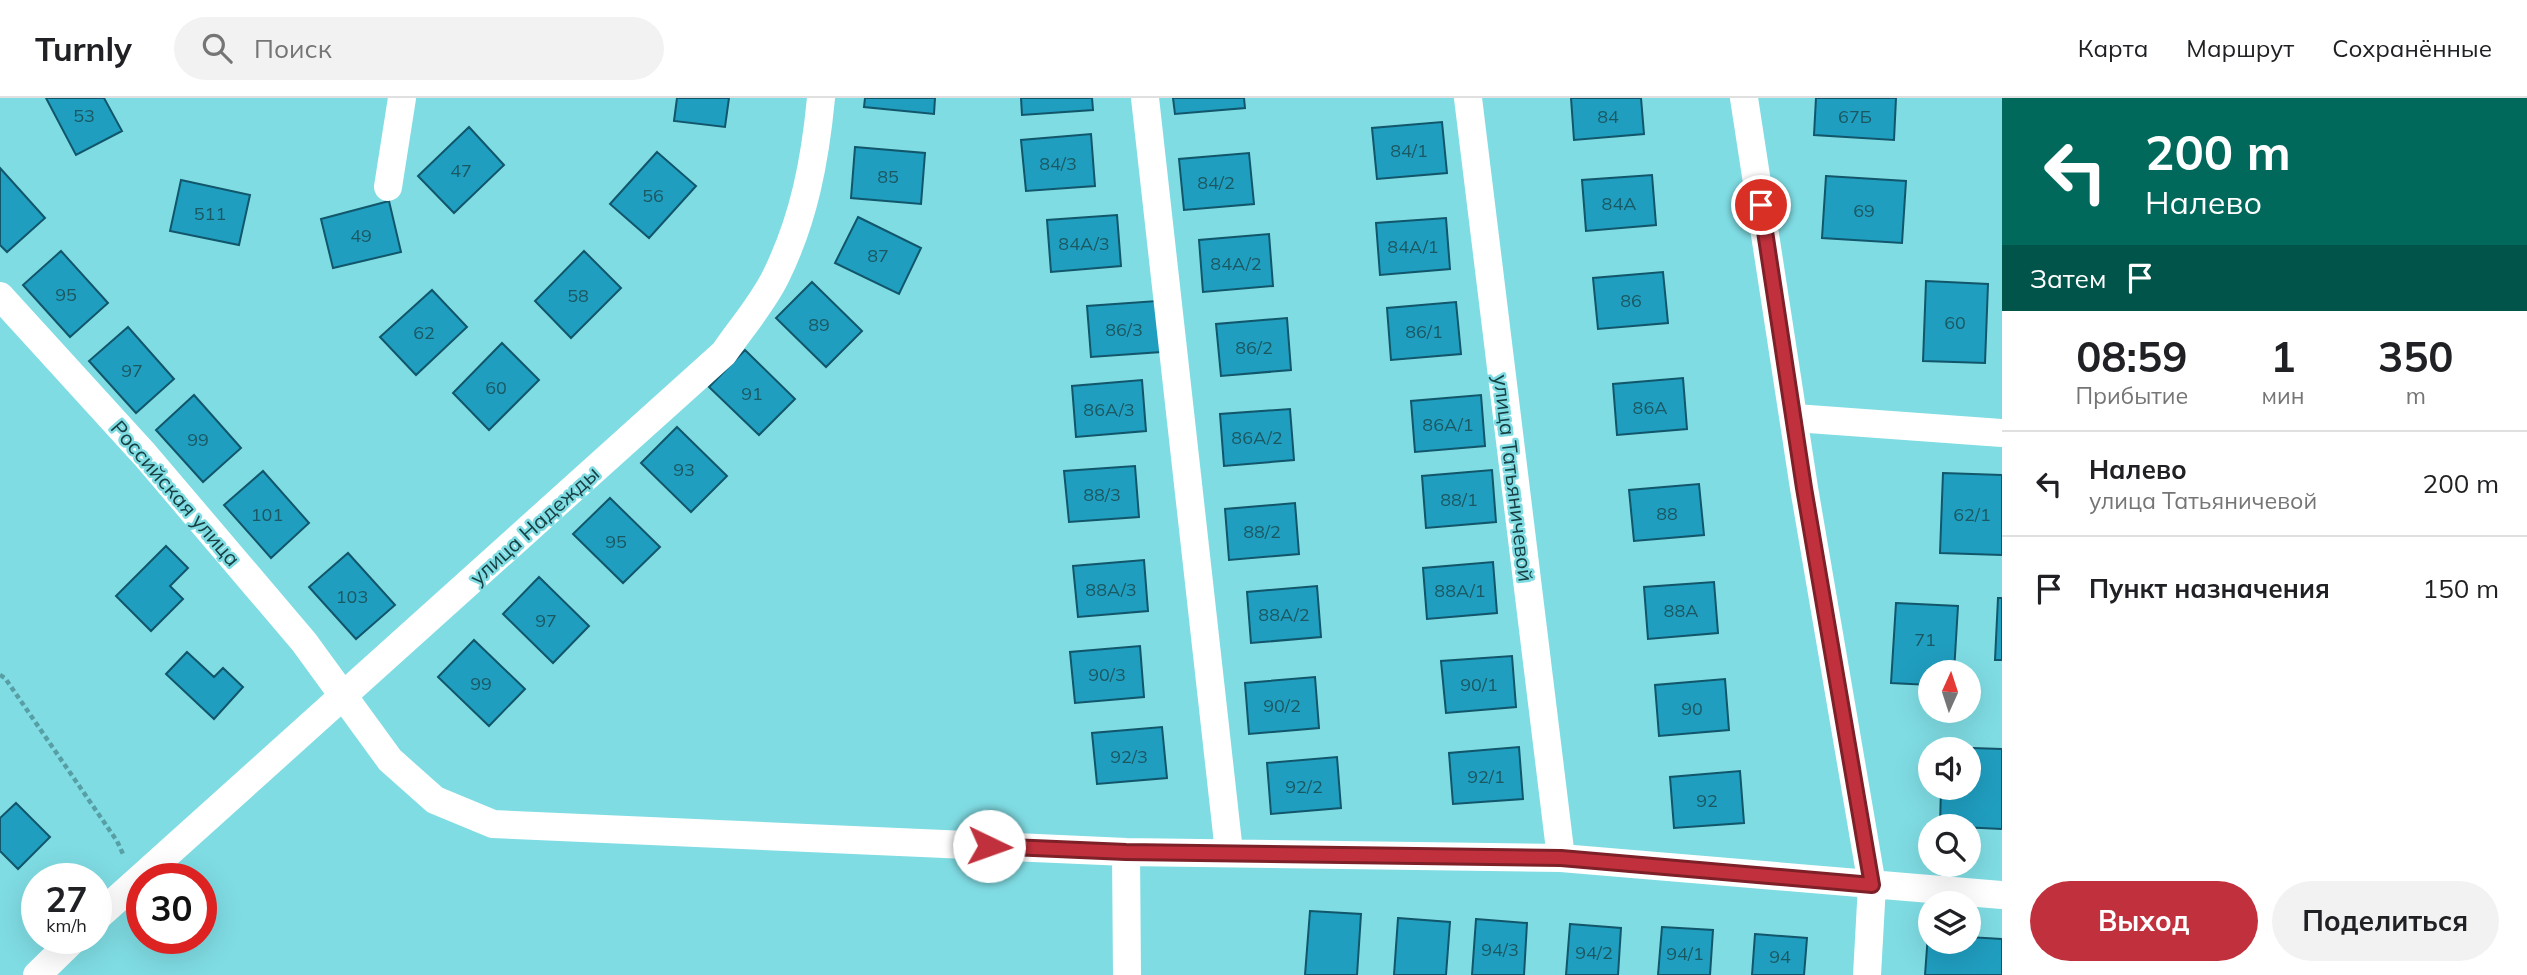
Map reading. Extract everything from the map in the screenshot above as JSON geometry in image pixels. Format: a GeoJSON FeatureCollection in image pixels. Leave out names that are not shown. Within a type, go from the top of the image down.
{"type":"FeatureCollection","features":[{"type":"Feature","properties":{"kind":"street"},"geometry":{"type":"LineString","coordinates":[[388,187],[402,98]]}},
{"type":"Feature","properties":{"kind":"street","name":"улица Надежды"},"geometry":{"type":"LineString","coordinates":[[154,863],[344,697],[724,353],[775,279],[802,213],[818,133],[821,98]]}},
{"type":"Feature","properties":{"kind":"street"},"geometry":{"type":"LineString","coordinates":[[1145,98],[1229,852]]}},
{"type":"Feature","properties":{"kind":"street","name":"улица Татьяничевой"},"geometry":{"type":"LineString","coordinates":[[1468,98],[1561,858]]}},
{"type":"Feature","properties":{"kind":"street"},"geometry":{"type":"LineString","coordinates":[[1744,98],[1804,488],[1872,885],[1867,975]]}},
{"type":"Feature","properties":{"kind":"street","name":"Российская улица"},"geometry":{"type":"LineString","coordinates":[[0,296],[198,517],[304,642],[390,760],[435,800],[493,824],[1126,852],[1561,858],[2002,895]]}},
{"type":"Feature","properties":{"kind":"street"},"geometry":{"type":"LineString","coordinates":[[1795,418],[2002,433]]}},
{"type":"Feature","properties":{"kind":"street"},"geometry":{"type":"LineString","coordinates":[[1126,852],[1127,975]]}},
{"type":"Feature","properties":{"kind":"street","name":"улица Надежды"},"geometry":{"type":"LineString","coordinates":[[112,902],[126,889]]}},
{"type":"Feature","properties":{"kind":"street"},"geometry":{"type":"LineString","coordinates":[[37,975],[59,954]]}},
{"type":"Feature","properties":{"kind":"path"},"geometry":{"type":"LineString","coordinates":[[0,674],[117,841],[127,863]]}},
{"type":"Feature","properties":{"kind":"building"},"geometry":{"type":"Polygon","coordinates":[[[46,98],[104,98],[122,131],[76,155],[46,98]]]}},
{"type":"Feature","properties":{"kind":"building"},"geometry":{"type":"Polygon","coordinates":[[[677,98],[729,98],[725,127],[674,121],[677,98]]]}},
{"type":"Feature","properties":{"kind":"building"},"geometry":{"type":"Polygon","coordinates":[[[865,98],[935,98],[934,114],[864,107],[865,98]]]}},
{"type":"Feature","properties":{"kind":"building"},"geometry":{"type":"Polygon","coordinates":[[[1021,98],[1092,98],[1093,110],[1022,115],[1021,98]]]}},
{"type":"Feature","properties":{"kind":"building"},"geometry":{"type":"Polygon","coordinates":[[[1173,98],[1244,98],[1245,108],[1175,114],[1173,98]]]}},
{"type":"Feature","properties":{"kind":"building"},"geometry":{"type":"Polygon","coordinates":[[[1571,98],[1641,98],[1644,134],[1574,140],[1571,98]]]}},
{"type":"Feature","properties":{"kind":"building"},"geometry":{"type":"Polygon","coordinates":[[[1816,98],[1896,98],[1894,140],[1814,135],[1816,98]]]}},
{"type":"Feature","properties":{"kind":"building"},"geometry":{"type":"Polygon","coordinates":[[[1442,122],[1447,173],[1377,179],[1372,128],[1442,122]]]}},
{"type":"Feature","properties":{"kind":"building"},"geometry":{"type":"Polygon","coordinates":[[[469,127],[504,165],[454,213],[418,176],[469,127]]]}},
{"type":"Feature","properties":{"kind":"building"},"geometry":{"type":"Polygon","coordinates":[[[1091,134],[1095,186],[1026,191],[1021,140],[1091,134]]]}},
{"type":"Feature","properties":{"kind":"building"},"geometry":{"type":"Polygon","coordinates":[[[855,147],[925,153],[921,204],[851,198],[855,147]]]}},
{"type":"Feature","properties":{"kind":"building"},"geometry":{"type":"Polygon","coordinates":[[[657,152],[696,186],[649,238],[610,204],[657,152]]]}},
{"type":"Feature","properties":{"kind":"building"},"geometry":{"type":"Polygon","coordinates":[[[1249,153],[1254,204],[1184,210],[1179,159],[1249,153]]]}},
{"type":"Feature","properties":{"kind":"building"},"geometry":{"type":"Polygon","coordinates":[[[0,168],[45,218],[7,252],[0,245],[0,168]]]}},
{"type":"Feature","properties":{"kind":"building"},"geometry":{"type":"Polygon","coordinates":[[[1652,175],[1656,225],[1586,231],[1582,180],[1652,175]]]}},
{"type":"Feature","properties":{"kind":"building"},"geometry":{"type":"Polygon","coordinates":[[[1826,176],[1906,181],[1902,243],[1822,238],[1826,176]]]}},
{"type":"Feature","properties":{"kind":"building"},"geometry":{"type":"Polygon","coordinates":[[[181,180],[250,195],[239,245],[170,231],[181,180]]]}},
{"type":"Feature","properties":{"kind":"building"},"geometry":{"type":"Polygon","coordinates":[[[389,201],[401,252],[333,268],[321,219],[389,201]]]}},
{"type":"Feature","properties":{"kind":"building"},"geometry":{"type":"Polygon","coordinates":[[[1117,215],[1121,266],[1051,272],[1047,220],[1117,215]]]}},
{"type":"Feature","properties":{"kind":"building"},"geometry":{"type":"Polygon","coordinates":[[[858,217],[921,248],[899,294],[835,263],[858,217]]]}},
{"type":"Feature","properties":{"kind":"building"},"geometry":{"type":"Polygon","coordinates":[[[1446,218],[1450,269],[1380,275],[1376,223],[1446,218]]]}},
{"type":"Feature","properties":{"kind":"building"},"geometry":{"type":"Polygon","coordinates":[[[1269,234],[1273,286],[1203,292],[1199,240],[1269,234]]]}},
{"type":"Feature","properties":{"kind":"building"},"geometry":{"type":"Polygon","coordinates":[[[61,251],[108,303],[70,337],[23,285],[61,251]]]}},
{"type":"Feature","properties":{"kind":"building"},"geometry":{"type":"Polygon","coordinates":[[[584,251],[621,288],[571,338],[535,301],[584,251]]]}},
{"type":"Feature","properties":{"kind":"building"},"geometry":{"type":"Polygon","coordinates":[[[1663,272],[1668,323],[1598,329],[1593,278],[1663,272]]]}},
{"type":"Feature","properties":{"kind":"building"},"geometry":{"type":"Polygon","coordinates":[[[1926,281],[1988,284],[1985,363],[1923,361],[1926,281]]]}},
{"type":"Feature","properties":{"kind":"building"},"geometry":{"type":"Polygon","coordinates":[[[812,282],[862,331],[826,367],[776,318],[812,282]]]}},
{"type":"Feature","properties":{"kind":"building"},"geometry":{"type":"Polygon","coordinates":[[[432,290],[467,327],[416,375],[380,337],[432,290]]]}},
{"type":"Feature","properties":{"kind":"building"},"geometry":{"type":"Polygon","coordinates":[[[1157,301],[1161,352],[1091,357],[1087,306],[1157,301]]]}},
{"type":"Feature","properties":{"kind":"building"},"geometry":{"type":"Polygon","coordinates":[[[1456,302],[1461,354],[1391,360],[1387,308],[1456,302]]]}},
{"type":"Feature","properties":{"kind":"building"},"geometry":{"type":"Polygon","coordinates":[[[1287,318],[1291,370],[1221,376],[1216,324],[1287,318]]]}},
{"type":"Feature","properties":{"kind":"building"},"geometry":{"type":"Polygon","coordinates":[[[128,327],[174,379],[136,413],[89,361],[128,327]]]}},
{"type":"Feature","properties":{"kind":"building"},"geometry":{"type":"Polygon","coordinates":[[[502,343],[539,380],[489,430],[453,393],[502,343]]]}},
{"type":"Feature","properties":{"kind":"building"},"geometry":{"type":"Polygon","coordinates":[[[745,350],[795,399],[759,435],[709,387],[745,350]]]}},
{"type":"Feature","properties":{"kind":"building"},"geometry":{"type":"Polygon","coordinates":[[[1683,378],[1687,429],[1617,435],[1613,384],[1683,378]]]}},
{"type":"Feature","properties":{"kind":"building"},"geometry":{"type":"Polygon","coordinates":[[[1142,380],[1146,431],[1076,437],[1072,386],[1142,380]]]}},
{"type":"Feature","properties":{"kind":"building"},"geometry":{"type":"Polygon","coordinates":[[[194,395],[241,448],[203,482],[156,430],[194,395]]]}},
{"type":"Feature","properties":{"kind":"building"},"geometry":{"type":"Polygon","coordinates":[[[1481,395],[1485,446],[1415,452],[1411,401],[1481,395]]]}},
{"type":"Feature","properties":{"kind":"building"},"geometry":{"type":"Polygon","coordinates":[[[1290,409],[1294,460],[1224,466],[1220,414],[1290,409]]]}},
{"type":"Feature","properties":{"kind":"building"},"geometry":{"type":"Polygon","coordinates":[[[677,427],[727,476],[691,512],[641,463],[677,427]]]}},
{"type":"Feature","properties":{"kind":"building"},"geometry":{"type":"Polygon","coordinates":[[[1135,466],[1139,517],[1069,522],[1064,471],[1135,466]]]}},
{"type":"Feature","properties":{"kind":"building"},"geometry":{"type":"Polygon","coordinates":[[[1492,470],[1496,522],[1426,528],[1422,476],[1492,470]]]}},
{"type":"Feature","properties":{"kind":"building"},"geometry":{"type":"Polygon","coordinates":[[[263,471],[309,523],[271,558],[224,505],[263,471]]]}},
{"type":"Feature","properties":{"kind":"building"},"geometry":{"type":"Polygon","coordinates":[[[1943,473],[2002,475],[2002,555],[1940,553],[1943,473]]]}},
{"type":"Feature","properties":{"kind":"building"},"geometry":{"type":"Polygon","coordinates":[[[1699,484],[1704,535],[1634,541],[1629,490],[1699,484]]]}},
{"type":"Feature","properties":{"kind":"building"},"geometry":{"type":"Polygon","coordinates":[[[610,498],[660,547],[623,583],[573,534],[610,498]]]}},
{"type":"Feature","properties":{"kind":"building"},"geometry":{"type":"Polygon","coordinates":[[[1295,503],[1299,554],[1229,560],[1225,509],[1295,503]]]}},
{"type":"Feature","properties":{"kind":"building"},"geometry":{"type":"Polygon","coordinates":[[[166,546],[188,568],[170,586],[183,599],[151,631],[116,596],[166,546]]]}},
{"type":"Feature","properties":{"kind":"building"},"geometry":{"type":"Polygon","coordinates":[[[348,553],[395,605],[356,639],[309,587],[348,553]]]}},
{"type":"Feature","properties":{"kind":"building"},"geometry":{"type":"Polygon","coordinates":[[[1144,560],[1148,611],[1078,617],[1073,566],[1144,560]]]}},
{"type":"Feature","properties":{"kind":"building"},"geometry":{"type":"Polygon","coordinates":[[[1493,562],[1497,613],[1427,619],[1423,568],[1493,562]]]}},
{"type":"Feature","properties":{"kind":"building"},"geometry":{"type":"Polygon","coordinates":[[[539,577],[589,626],[553,663],[503,614],[539,577]]]}},
{"type":"Feature","properties":{"kind":"building"},"geometry":{"type":"Polygon","coordinates":[[[1714,582],[1718,633],[1648,639],[1644,587],[1714,582]]]}},
{"type":"Feature","properties":{"kind":"building"},"geometry":{"type":"Polygon","coordinates":[[[1317,586],[1321,637],[1251,643],[1247,592],[1317,586]]]}},
{"type":"Feature","properties":{"kind":"building"},"geometry":{"type":"Polygon","coordinates":[[[1998,598],[2002,598],[2002,660],[1995,660],[1998,598]]]}},
{"type":"Feature","properties":{"kind":"building"},"geometry":{"type":"Polygon","coordinates":[[[1896,603],[1958,606],[1955,660],[1918,660],[1918,684],[1891,683],[1896,603]]]}},
{"type":"Feature","properties":{"kind":"building"},"geometry":{"type":"Polygon","coordinates":[[[474,640],[525,689],[489,726],[438,677],[474,640]]]}},
{"type":"Feature","properties":{"kind":"building"},"geometry":{"type":"Polygon","coordinates":[[[1140,646],[1144,697],[1075,703],[1070,652],[1140,646]]]}},
{"type":"Feature","properties":{"kind":"building"},"geometry":{"type":"Polygon","coordinates":[[[187,652],[214,677],[223,668],[243,687],[214,719],[166,674],[187,652]]]}},
{"type":"Feature","properties":{"kind":"building"},"geometry":{"type":"Polygon","coordinates":[[[1512,656],[1516,707],[1446,713],[1441,661],[1512,656]]]}},
{"type":"Feature","properties":{"kind":"building"},"geometry":{"type":"Polygon","coordinates":[[[1315,677],[1319,728],[1249,734],[1245,683],[1315,677]]]}},
{"type":"Feature","properties":{"kind":"building"},"geometry":{"type":"Polygon","coordinates":[[[1725,679],[1729,730],[1659,736],[1655,685],[1725,679]]]}},
{"type":"Feature","properties":{"kind":"building"},"geometry":{"type":"Polygon","coordinates":[[[1162,727],[1167,778],[1097,784],[1092,733],[1162,727]]]}},
{"type":"Feature","properties":{"kind":"building"},"geometry":{"type":"Polygon","coordinates":[[[1519,747],[1523,799],[1453,804],[1449,753],[1519,747]]]}},
{"type":"Feature","properties":{"kind":"building"},"geometry":{"type":"Polygon","coordinates":[[[1981,748],[2002,749],[2002,829],[1981,828],[1981,814],[1940,814],[1941,800],[1981,800],[1981,748]]]}},
{"type":"Feature","properties":{"kind":"building"},"geometry":{"type":"Polygon","coordinates":[[[1337,757],[1341,808],[1271,814],[1267,763],[1337,757]]]}},
{"type":"Feature","properties":{"kind":"building"},"geometry":{"type":"Polygon","coordinates":[[[1740,771],[1744,823],[1674,828],[1670,777],[1740,771]]]}},
{"type":"Feature","properties":{"kind":"building"},"geometry":{"type":"Polygon","coordinates":[[[16,803],[50,837],[21,863],[18,869],[0,851],[0,818],[16,803]]]}},
{"type":"Feature","properties":{"kind":"building"},"geometry":{"type":"Polygon","coordinates":[[[1310,911],[1361,914],[1357,975],[1305,975],[1310,911]]]}},
{"type":"Feature","properties":{"kind":"building"},"geometry":{"type":"Polygon","coordinates":[[[1398,918],[1450,922],[1446,975],[1394,975],[1398,918]]]}},
{"type":"Feature","properties":{"kind":"building"},"geometry":{"type":"Polygon","coordinates":[[[1476,919],[1527,923],[1524,975],[1472,975],[1476,919]]]}},
{"type":"Feature","properties":{"kind":"building"},"geometry":{"type":"Polygon","coordinates":[[[1570,924],[1621,928],[1618,975],[1566,975],[1570,924]]]}},
{"type":"Feature","properties":{"kind":"building"},"geometry":{"type":"Polygon","coordinates":[[[1662,927],[1713,930],[1710,975],[1658,975],[1662,927]]]}},
{"type":"Feature","properties":{"kind":"building"},"geometry":{"type":"Polygon","coordinates":[[[1755,934],[1807,938],[1804,975],[1752,975],[1755,934]]]}},
{"type":"Feature","properties":{"kind":"building"},"geometry":{"type":"Polygon","coordinates":[[[1981,938],[2002,939],[2002,975],[1925,975],[1927,954],[1981,954],[1981,938]]]}},
{"type":"Feature","properties":{"kind":"route"},"geometry":{"type":"LineString","coordinates":[[989,846],[1126,852],[1561,858],[1872,885],[1804,488],[1761,205]]}}]}
